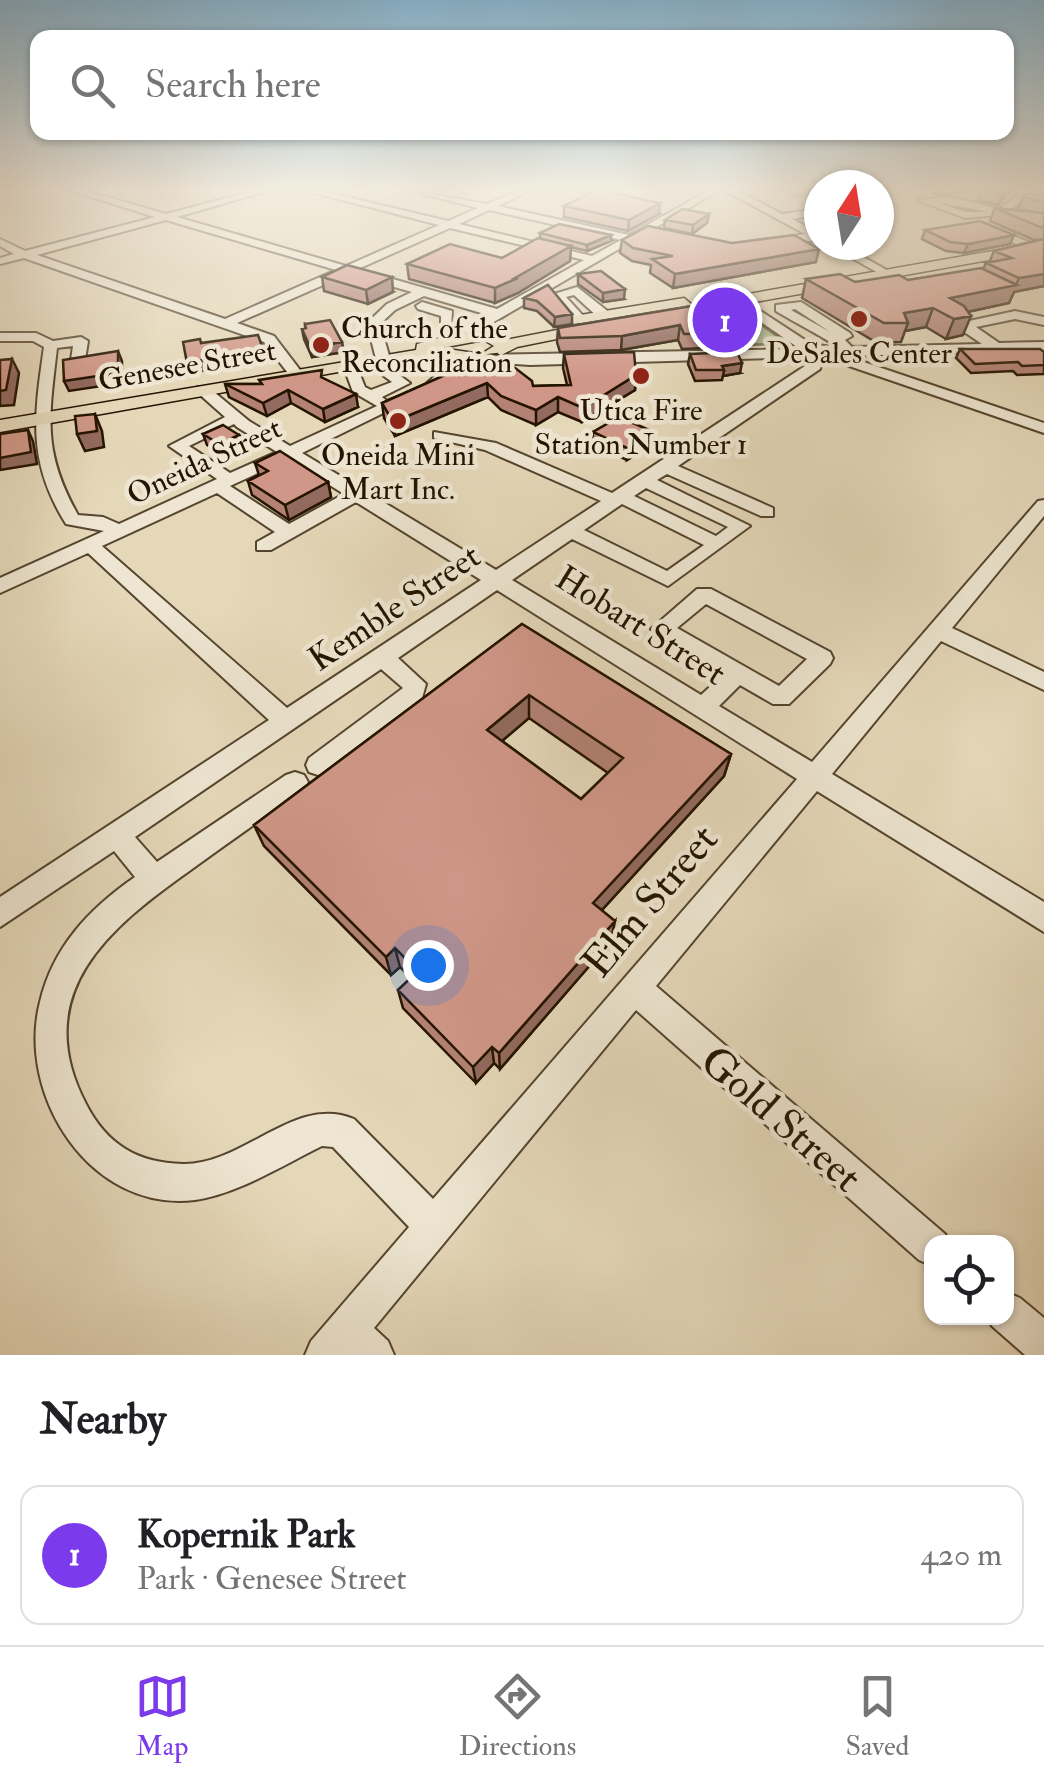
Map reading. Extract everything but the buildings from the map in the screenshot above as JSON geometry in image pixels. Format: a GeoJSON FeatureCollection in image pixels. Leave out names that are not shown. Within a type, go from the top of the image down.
{"type":"FeatureCollection","features":[{"type":"Feature","properties":{"kind":"main road"},"geometry":{"type":"LineString","coordinates":[[491,344],[1017,253]]}},
{"type":"Feature","properties":{"kind":"main road"},"geometry":{"type":"LineString","coordinates":[[491,344],[581,320],[736,299]]}},
{"type":"Feature","properties":{"kind":"main road","name":"Genesee Street"},"geometry":{"type":"LineString","coordinates":[[0,426],[377,360],[452,343],[491,344]]}},
{"type":"Feature","properties":{"kind":"street"},"geometry":{"type":"LineString","coordinates":[[288,253],[499,314],[608,253]]}},
{"type":"Feature","properties":{"kind":"street"},"geometry":{"type":"LineString","coordinates":[[227,322],[385,253]]}},
{"type":"Feature","properties":{"kind":"street"},"geometry":{"type":"LineString","coordinates":[[568,253],[596,260]]}},
{"type":"Feature","properties":{"kind":"street"},"geometry":{"type":"LineString","coordinates":[[0,262],[26,254],[227,322],[274,341],[296,374]]}},
{"type":"Feature","properties":{"kind":"street"},"geometry":{"type":"LineString","coordinates":[[862,260],[886,273]]}},
{"type":"Feature","properties":{"kind":"street"},"geometry":{"type":"LineString","coordinates":[[559,281],[605,316]]}},
{"type":"Feature","properties":{"kind":"street"},"geometry":{"type":"LineString","coordinates":[[577,291],[556,297],[581,320]]}},
{"type":"Feature","properties":{"kind":"street"},"geometry":{"type":"LineString","coordinates":[[370,396],[403,383],[377,360],[373,323],[404,300],[423,292]]}},
{"type":"Feature","properties":{"kind":"street"},"geometry":{"type":"LineString","coordinates":[[736,299],[794,341],[817,352],[1044,428]]}},
{"type":"Feature","properties":{"kind":"street"},"geometry":{"type":"LineString","coordinates":[[404,300],[448,314],[452,343],[491,344],[553,358],[1044,346]]}},
{"type":"Feature","properties":{"kind":"street"},"geometry":{"type":"LineString","coordinates":[[996,347],[964,326],[1037,318],[1032,311],[1044,309]]}},
{"type":"Feature","properties":{"kind":"street"},"geometry":{"type":"LineString","coordinates":[[491,344],[499,314]]}},
{"type":"Feature","properties":{"kind":"street"},"geometry":{"type":"LineString","coordinates":[[834,336],[848,351]]}},
{"type":"Feature","properties":{"kind":"street"},"geometry":{"type":"LineString","coordinates":[[0,338],[36,337],[50,345],[81,341],[78,360]]}},
{"type":"Feature","properties":{"kind":"street","name":"Oneida Street"},"geometry":{"type":"LineString","coordinates":[[432,386],[458,362],[452,343]]}},
{"type":"Feature","properties":{"kind":"street","name":"Oneida Street"},"geometry":{"type":"LineString","coordinates":[[2,582],[432,386],[491,344]]}},
{"type":"Feature","properties":{"kind":"street"},"geometry":{"type":"LineString","coordinates":[[50,345],[40,419],[49,478],[72,520],[103,523],[120,531]]}},
{"type":"Feature","properties":{"kind":"street","name":"Kemble Street"},"geometry":{"type":"LineString","coordinates":[[0,913],[815,366],[817,352]]}},
{"type":"Feature","properties":{"kind":"street"},"geometry":{"type":"LineString","coordinates":[[350,364],[358,388],[388,407]]}},
{"type":"Feature","properties":{"kind":"street","name":"Hobart Street"},"geometry":{"type":"LineString","coordinates":[[203,390],[235,418],[1044,918]]}},
{"type":"Feature","properties":{"kind":"street"},"geometry":{"type":"LineString","coordinates":[[235,418],[178,446],[288,532]]}},
{"type":"Feature","properties":{"kind":"street"},"geometry":{"type":"LineString","coordinates":[[440,435],[490,446],[717,544]]}},
{"type":"Feature","properties":{"kind":"street"},"geometry":{"type":"LineString","coordinates":[[664,466],[767,512]]}},
{"type":"Feature","properties":{"kind":"street"},"geometry":{"type":"LineString","coordinates":[[569,530],[668,580],[740,526],[642,480]]}},
{"type":"Feature","properties":{"kind":"street"},"geometry":{"type":"LineString","coordinates":[[264,546],[358,494]]}},
{"type":"Feature","properties":{"kind":"street","name":"Elm Street"},"geometry":{"type":"LineString","coordinates":[[348,1347],[433,1226],[938,630],[1036,528],[1044,506]]}},
{"type":"Feature","properties":{"kind":"street"},"geometry":{"type":"LineString","coordinates":[[90,544],[287,722]]}},
{"type":"Feature","properties":{"kind":"street"},"geometry":{"type":"LineString","coordinates":[[704,594],[822,658],[782,698],[738,674],[662,629],[704,594]]}},
{"type":"Feature","properties":{"kind":"street"},"geometry":{"type":"LineString","coordinates":[[938,630],[1044,682]]}},
{"type":"Feature","properties":{"kind":"street"},"geometry":{"type":"LineString","coordinates":[[318,765],[414,692],[415,684],[383,658]]}},
{"type":"Feature","properties":{"kind":"street"},"geometry":{"type":"LineString","coordinates":[[703,707],[738,674]]}},
{"type":"Feature","properties":{"kind":"street"},"geometry":{"type":"LineString","coordinates":[[296,782],[136,892],[83,945],[72,959],[55,1005],[52,1039],[61,1080],[87,1140],[118,1168],[150,1177],[196,1182],[320,1128],[342,1131],[433,1226]]}},
{"type":"Feature","properties":{"kind":"street"},"geometry":{"type":"LineString","coordinates":[[116,835],[154,880]]}},
{"type":"Feature","properties":{"kind":"street","name":"Gold Street"},"geometry":{"type":"LineString","coordinates":[[634,987],[924,1241]]}},
{"type":"Feature","properties":{"kind":"street"},"geometry":{"type":"LineString","coordinates":[[1014,1319],[1044,1345]]}},
{"type":"Feature","properties":{"kind":"green space"},"geometry":{"type":"Polygon","coordinates":[[[726,306],[740,310],[787,343],[728,346],[687,312],[726,306]]]}},
{"type":"Feature","properties":{"kind":"place","name":"DeSales Center"},"geometry":{"type":"Point","coordinates":[859,319]}},
{"type":"Feature","properties":{"kind":"place","name":"Kopernik Park"},"geometry":{"type":"Point","coordinates":[725,320]}},
{"type":"Feature","properties":{"kind":"place","name":"Church of the Reconciliation"},"geometry":{"type":"Point","coordinates":[321,345]}},
{"type":"Feature","properties":{"kind":"place","name":"Utica Fire Station Number 1"},"geometry":{"type":"Point","coordinates":[641,376]}},
{"type":"Feature","properties":{"kind":"place","name":"Oneida Mini Mart Inc."},"geometry":{"type":"Point","coordinates":[398,421]}}]}
